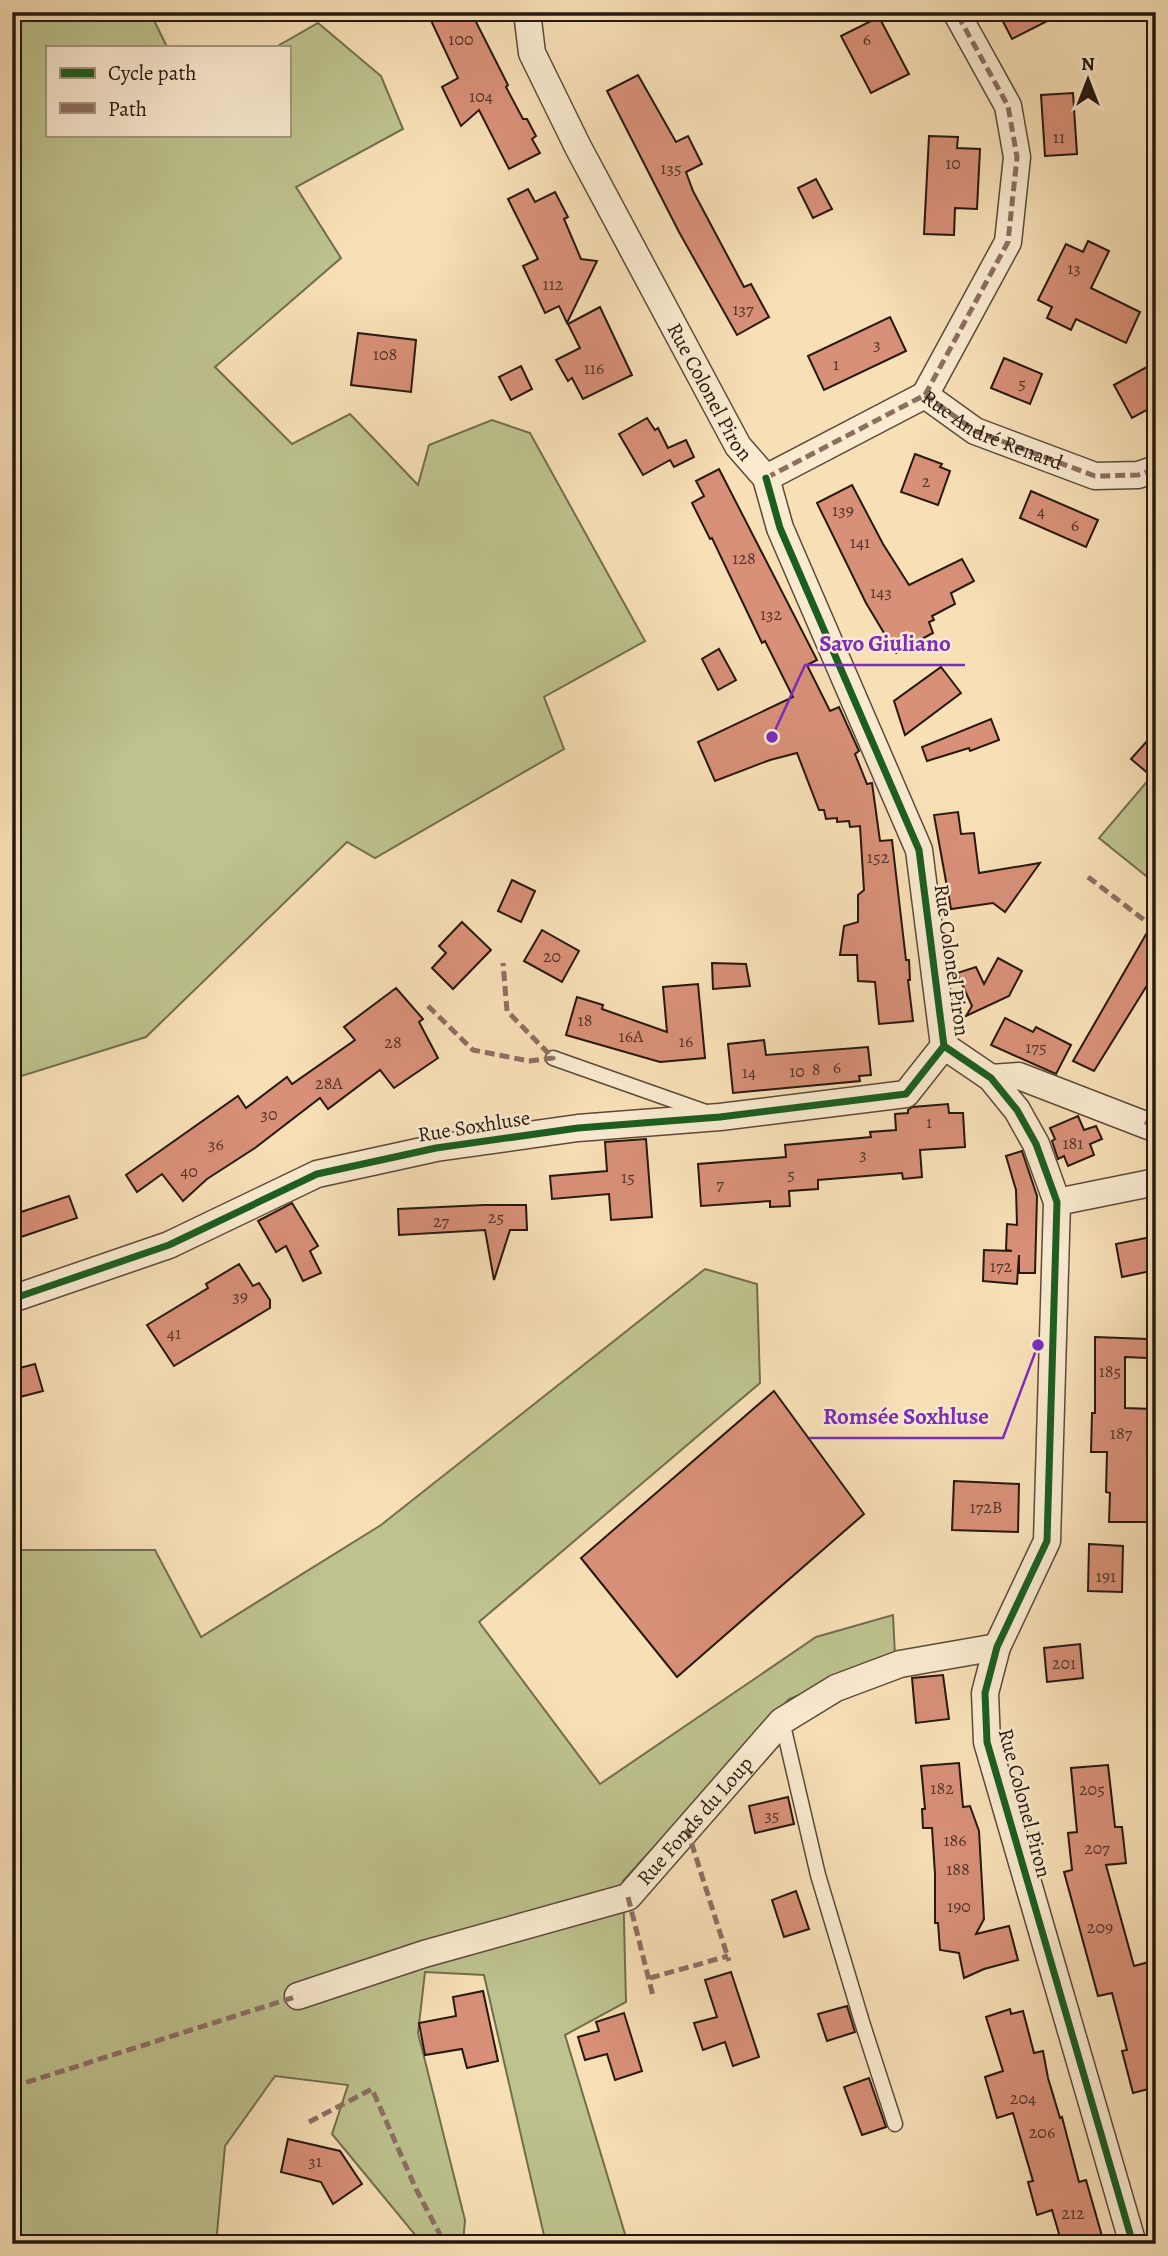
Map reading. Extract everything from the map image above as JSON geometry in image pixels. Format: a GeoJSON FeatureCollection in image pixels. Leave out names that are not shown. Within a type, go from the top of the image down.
{"type":"FeatureCollection","features":[{"type":"Feature","properties":{"kind":"street","name":"Rue Colonel Piron"},"geometry":{"type":"LineString","coordinates":[[527,12],[532,53],[578,147],[738,446],[766,478],[780,528],[919,850],[944,1046],[991,1077],[1017,1110],[1036,1144],[1057,1202],[1047,1541],[997,1647],[985,1693],[987,1742],[1133,2244]]}},
{"type":"Feature","properties":{"kind":"street"},"geometry":{"type":"LineString","coordinates":[[925,395],[1007,242],[1017,157],[1008,106],[956,12]]}},
{"type":"Feature","properties":{"kind":"street","name":"Rue André Renard"},"geometry":{"type":"LineString","coordinates":[[766,478],[925,395],[975,431],[1096,476],[1138,475],[1156,469]]}},
{"type":"Feature","properties":{"kind":"street","name":"Rue Soxhluse"},"geometry":{"type":"LineString","coordinates":[[12,1299],[169,1245],[317,1174],[436,1148],[578,1128],[720,1117],[906,1094],[944,1046]]}},
{"type":"Feature","properties":{"kind":"street"},"geometry":{"type":"LineString","coordinates":[[991,1077],[1019,1076],[1156,1129]]}},
{"type":"Feature","properties":{"kind":"street"},"geometry":{"type":"LineString","coordinates":[[1057,1202],[1156,1182]]}},
{"type":"Feature","properties":{"kind":"street","name":"Rue Fonds du Loup"},"geometry":{"type":"LineString","coordinates":[[298,1996],[424,1954],[628,1897],[782,1721],[836,1688],[900,1664],[997,1647]]}},
{"type":"Feature","properties":{"kind":"lane"},"geometry":{"type":"LineString","coordinates":[[553,1058],[720,1117]]}},
{"type":"Feature","properties":{"kind":"lane"},"geometry":{"type":"LineString","coordinates":[[782,1721],[818,1875],[895,2124]]}},
{"type":"Feature","properties":{"kind":"green space"},"geometry":{"type":"Polygon","coordinates":[[[12,12],[150,12],[167,46],[46,46],[46,136],[290,136],[290,46],[278,46],[318,23],[381,76],[403,129],[296,187],[341,258],[215,367],[292,444],[350,414],[418,485],[429,445],[492,420],[530,433],[645,641],[544,697],[564,749],[375,858],[347,842],[146,1037],[12,1079],[12,12]]]}},
{"type":"Feature","properties":{"kind":"green space"},"geometry":{"type":"Polygon","coordinates":[[[1156,771],[1156,884],[1099,838],[1156,771]]]}},
{"type":"Feature","properties":{"kind":"green space"},"geometry":{"type":"Polygon","coordinates":[[[705,1269],[757,1284],[760,1383],[479,1622],[600,1784],[816,1637],[893,1615],[895,1656],[789,1699],[623,1881],[626,2002],[565,2035],[628,2244],[546,2244],[484,1975],[425,1972],[418,2033],[465,2220],[463,2244],[413,2244],[417,2237],[332,2134],[348,2085],[275,2076],[225,2146],[216,2244],[12,2244],[12,1550],[155,1550],[201,1637],[381,1525],[705,1269]]]}},
{"type":"Feature","properties":{"kind":"building"},"geometry":{"type":"Polygon","coordinates":[[[427,12],[471,12],[508,85],[506,87],[523,119],[527,119],[536,136],[532,139],[540,153],[509,169],[479,110],[461,126],[442,87],[458,78],[427,12]]]}},
{"type":"Feature","properties":{"kind":"building"},"geometry":{"type":"Polygon","coordinates":[[[998,12],[1065,12],[1012,39],[998,12]]]}},
{"type":"Feature","properties":{"kind":"building"},"geometry":{"type":"Polygon","coordinates":[[[879,17],[909,74],[871,93],[841,36],[879,17]]]}},
{"type":"Feature","properties":{"kind":"building"},"geometry":{"type":"Polygon","coordinates":[[[638,75],[676,142],[688,136],[702,164],[686,172],[693,191],[744,287],[751,284],[769,317],[737,335],[679,232],[607,91],[638,75]]]}},
{"type":"Feature","properties":{"kind":"building"},"geometry":{"type":"Polygon","coordinates":[[[1073,93],[1077,154],[1045,156],[1041,95],[1073,93]]]}},
{"type":"Feature","properties":{"kind":"building"},"geometry":{"type":"Polygon","coordinates":[[[929,136],[958,137],[957,148],[980,149],[977,209],[955,208],[954,235],[924,234],[929,136]]]}},
{"type":"Feature","properties":{"kind":"building"},"geometry":{"type":"Polygon","coordinates":[[[816,179],[832,209],[813,218],[798,188],[816,179]]]}},
{"type":"Feature","properties":{"kind":"building"},"geometry":{"type":"Polygon","coordinates":[[[528,189],[535,202],[555,192],[568,217],[564,219],[581,259],[597,261],[567,323],[559,306],[545,313],[523,266],[538,259],[508,199],[528,189]]]}},
{"type":"Feature","properties":{"kind":"building"},"geometry":{"type":"Polygon","coordinates":[[[1088,241],[1109,251],[1091,288],[1140,312],[1126,343],[1076,319],[1071,330],[1047,318],[1052,307],[1038,300],[1066,244],[1083,252],[1088,241]]]}},
{"type":"Feature","properties":{"kind":"building"},"geometry":{"type":"Polygon","coordinates":[[[600,307],[632,375],[583,399],[572,378],[568,381],[556,360],[580,348],[568,324],[600,307]]]}},
{"type":"Feature","properties":{"kind":"building"},"geometry":{"type":"Polygon","coordinates":[[[890,317],[906,351],[824,390],[808,356],[890,317]]]}},
{"type":"Feature","properties":{"kind":"building"},"geometry":{"type":"Polygon","coordinates":[[[358,333],[416,340],[411,392],[351,385],[358,333]]]}},
{"type":"Feature","properties":{"kind":"building"},"geometry":{"type":"Polygon","coordinates":[[[1004,358],[1042,374],[1030,404],[991,388],[1004,358]]]}},
{"type":"Feature","properties":{"kind":"building"},"geometry":{"type":"Polygon","coordinates":[[[1156,362],[1156,405],[1132,418],[1114,385],[1156,362]]]}},
{"type":"Feature","properties":{"kind":"building"},"geometry":{"type":"Polygon","coordinates":[[[521,366],[532,389],[511,400],[499,377],[521,366]]]}},
{"type":"Feature","properties":{"kind":"building"},"geometry":{"type":"Polygon","coordinates":[[[647,418],[655,430],[658,428],[668,448],[686,440],[694,457],[674,467],[670,460],[643,475],[619,434],[647,418]]]}},
{"type":"Feature","properties":{"kind":"building"},"geometry":{"type":"Polygon","coordinates":[[[915,454],[942,464],[940,467],[950,471],[938,505],[901,492],[915,454]]]}},
{"type":"Feature","properties":{"kind":"building"},"geometry":{"type":"Polygon","coordinates":[[[719,469],[817,660],[807,665],[830,711],[839,707],[859,751],[855,754],[867,784],[872,783],[880,841],[892,840],[906,960],[909,960],[908,980],[913,1021],[879,1024],[875,982],[858,981],[857,955],[840,955],[844,926],[858,922],[858,895],[864,890],[860,826],[850,827],[849,821],[837,822],[837,818],[826,819],[824,810],[819,810],[797,753],[770,760],[715,781],[698,742],[793,697],[765,641],[762,643],[712,538],[710,539],[692,503],[704,496],[696,481],[719,469]]]}},
{"type":"Feature","properties":{"kind":"building"},"geometry":{"type":"Polygon","coordinates":[[[852,485],[883,544],[909,585],[962,559],[974,581],[951,593],[955,604],[932,616],[934,620],[929,622],[933,633],[896,653],[866,603],[817,503],[852,485]]]}},
{"type":"Feature","properties":{"kind":"building"},"geometry":{"type":"Polygon","coordinates":[[[1031,491],[1098,520],[1086,547],[1020,518],[1031,491]]]}},
{"type":"Feature","properties":{"kind":"building"},"geometry":{"type":"Polygon","coordinates":[[[719,649],[736,680],[718,690],[702,659],[719,649]]]}},
{"type":"Feature","properties":{"kind":"building"},"geometry":{"type":"Polygon","coordinates":[[[941,667],[961,693],[905,735],[894,701],[941,667]]]}},
{"type":"Feature","properties":{"kind":"building"},"geometry":{"type":"Polygon","coordinates":[[[991,719],[999,740],[970,751],[969,748],[927,761],[922,747],[991,719]]]}},
{"type":"Feature","properties":{"kind":"building"},"geometry":{"type":"Polygon","coordinates":[[[1156,731],[1156,780],[1131,759],[1156,731]]]}},
{"type":"Feature","properties":{"kind":"building"},"geometry":{"type":"Polygon","coordinates":[[[958,812],[961,834],[974,833],[979,873],[1040,863],[1005,912],[993,903],[951,909],[934,815],[958,812]]]}},
{"type":"Feature","properties":{"kind":"building"},"geometry":{"type":"Polygon","coordinates":[[[512,880],[535,891],[521,922],[498,911],[512,880]]]}},
{"type":"Feature","properties":{"kind":"building"},"geometry":{"type":"Polygon","coordinates":[[[1156,917],[1156,992],[1146,987],[1094,1071],[1073,1061],[1156,917]]]}},
{"type":"Feature","properties":{"kind":"building"},"geometry":{"type":"Polygon","coordinates":[[[462,922],[491,950],[453,989],[432,968],[446,953],[439,946],[462,922]]]}},
{"type":"Feature","properties":{"kind":"building"},"geometry":{"type":"Polygon","coordinates":[[[542,930],[579,951],[562,982],[524,961],[542,930]]]}},
{"type":"Feature","properties":{"kind":"building"},"geometry":{"type":"Polygon","coordinates":[[[998,958],[1022,971],[1009,996],[966,1016],[972,1006],[957,973],[976,967],[984,984],[998,958]]]}},
{"type":"Feature","properties":{"kind":"building"},"geometry":{"type":"Polygon","coordinates":[[[712,963],[746,964],[750,986],[713,989],[712,963]]]}},
{"type":"Feature","properties":{"kind":"building"},"geometry":{"type":"Polygon","coordinates":[[[698,984],[705,1058],[660,1062],[566,1035],[577,997],[603,1005],[602,1009],[667,1032],[663,987],[698,984]]]}},
{"type":"Feature","properties":{"kind":"building"},"geometry":{"type":"Polygon","coordinates":[[[396,988],[423,1019],[419,1022],[438,1058],[394,1088],[380,1070],[328,1109],[320,1098],[255,1148],[207,1179],[183,1201],[162,1174],[137,1192],[126,1175],[238,1096],[246,1108],[287,1077],[292,1084],[355,1040],[344,1027],[396,988]]]}},
{"type":"Feature","properties":{"kind":"building"},"geometry":{"type":"Polygon","coordinates":[[[1005,1018],[1033,1032],[1036,1027],[1071,1045],[1056,1074],[991,1045],[1005,1018]]]}},
{"type":"Feature","properties":{"kind":"building"},"geometry":{"type":"Polygon","coordinates":[[[764,1040],[766,1055],[868,1047],[871,1075],[859,1076],[860,1081],[733,1093],[728,1044],[764,1040]]]}},
{"type":"Feature","properties":{"kind":"building"},"geometry":{"type":"Polygon","coordinates":[[[948,1104],[949,1113],[963,1113],[965,1147],[920,1150],[922,1177],[903,1179],[902,1173],[818,1180],[818,1189],[789,1191],[790,1206],[770,1207],[770,1201],[701,1206],[698,1164],[786,1157],[785,1145],[871,1137],[870,1132],[896,1130],[895,1114],[908,1113],[912,1107],[948,1104]]]}},
{"type":"Feature","properties":{"kind":"building"},"geometry":{"type":"Polygon","coordinates":[[[1078,1116],[1084,1130],[1096,1126],[1102,1139],[1090,1144],[1094,1155],[1068,1166],[1064,1156],[1058,1159],[1050,1128],[1078,1116]]]}},
{"type":"Feature","properties":{"kind":"building"},"geometry":{"type":"Polygon","coordinates":[[[646,1139],[652,1217],[611,1220],[609,1194],[552,1199],[550,1176],[607,1171],[605,1142],[646,1139]]]}},
{"type":"Feature","properties":{"kind":"building"},"geometry":{"type":"Polygon","coordinates":[[[1022,1151],[1037,1196],[1035,1273],[1019,1273],[1019,1255],[1017,1284],[983,1281],[984,1250],[1012,1251],[1006,1250],[1007,1224],[1017,1225],[1016,1190],[1006,1156],[1022,1151]]]}},
{"type":"Feature","properties":{"kind":"building"},"geometry":{"type":"Polygon","coordinates":[[[69,1196],[77,1218],[12,1240],[12,1215],[69,1196]]]}},
{"type":"Feature","properties":{"kind":"building"},"geometry":{"type":"Polygon","coordinates":[[[292,1203],[318,1246],[310,1251],[321,1273],[303,1281],[286,1246],[276,1252],[258,1221],[292,1203]]]}},
{"type":"Feature","properties":{"kind":"building"},"geometry":{"type":"Polygon","coordinates":[[[526,1205],[527,1230],[510,1230],[494,1280],[485,1230],[399,1235],[398,1209],[526,1205]]]}},
{"type":"Feature","properties":{"kind":"building"},"geometry":{"type":"Polygon","coordinates":[[[1156,1236],[1156,1270],[1122,1277],[1116,1244],[1156,1236]]]}},
{"type":"Feature","properties":{"kind":"building"},"geometry":{"type":"Polygon","coordinates":[[[239,1264],[253,1286],[259,1283],[270,1300],[270,1308],[174,1366],[147,1325],[208,1288],[206,1284],[239,1264]]]}},
{"type":"Feature","properties":{"kind":"building"},"geometry":{"type":"Polygon","coordinates":[[[1095,1337],[1148,1339],[1147,1358],[1125,1357],[1125,1408],[1152,1409],[1149,1522],[1109,1522],[1110,1493],[1106,1492],[1107,1452],[1091,1452],[1092,1413],[1095,1413],[1095,1337]]]}},
{"type":"Feature","properties":{"kind":"building"},"geometry":{"type":"Polygon","coordinates":[[[35,1364],[43,1391],[16,1398],[12,1388],[12,1370],[35,1364]]]}},
{"type":"Feature","properties":{"kind":"building"},"geometry":{"type":"Polygon","coordinates":[[[774,1391],[864,1514],[677,1677],[581,1558],[774,1391]]]}},
{"type":"Feature","properties":{"kind":"building"},"geometry":{"type":"Polygon","coordinates":[[[954,1481],[1019,1484],[1018,1532],[952,1530],[954,1481]]]}},
{"type":"Feature","properties":{"kind":"building"},"geometry":{"type":"Polygon","coordinates":[[[1089,1544],[1123,1546],[1122,1592],[1088,1591],[1089,1544]]]}},
{"type":"Feature","properties":{"kind":"building"},"geometry":{"type":"Polygon","coordinates":[[[1080,1644],[1083,1678],[1047,1682],[1044,1648],[1080,1644]]]}},
{"type":"Feature","properties":{"kind":"building"},"geometry":{"type":"Polygon","coordinates":[[[943,1675],[949,1719],[916,1723],[912,1678],[943,1675]]]}},
{"type":"Feature","properties":{"kind":"building"},"geometry":{"type":"Polygon","coordinates":[[[959,1763],[963,1807],[970,1806],[979,1831],[984,1919],[976,1934],[1009,1926],[1018,1960],[984,1969],[964,1978],[959,1953],[940,1950],[938,1923],[935,1923],[932,1828],[923,1828],[922,1809],[925,1809],[921,1766],[959,1763]]]}},
{"type":"Feature","properties":{"kind":"building"},"geometry":{"type":"Polygon","coordinates":[[[1108,1765],[1115,1827],[1122,1827],[1126,1863],[1106,1865],[1134,1966],[1149,1962],[1156,1989],[1156,2001],[1150,2002],[1156,2022],[1156,2087],[1133,2093],[1122,2051],[1127,2050],[1112,1993],[1098,1996],[1064,1872],[1072,1870],[1068,1833],[1077,1832],[1071,1768],[1108,1765]]]}},
{"type":"Feature","properties":{"kind":"building"},"geometry":{"type":"Polygon","coordinates":[[[788,1797],[794,1824],[755,1833],[749,1806],[788,1797]]]}},
{"type":"Feature","properties":{"kind":"building"},"geometry":{"type":"Polygon","coordinates":[[[796,1891],[809,1929],[784,1937],[772,1900],[796,1891]]]}},
{"type":"Feature","properties":{"kind":"building"},"geometry":{"type":"Polygon","coordinates":[[[731,1972],[759,2057],[733,2066],[725,2042],[703,2050],[694,2023],[717,2017],[705,1980],[731,1972]]]}},
{"type":"Feature","properties":{"kind":"building"},"geometry":{"type":"Polygon","coordinates":[[[483,1991],[498,2061],[467,2068],[462,2049],[425,2055],[419,2023],[456,2016],[453,1997],[483,1991]]]}},
{"type":"Feature","properties":{"kind":"building"},"geometry":{"type":"Polygon","coordinates":[[[847,2006],[855,2032],[827,2041],[818,2014],[847,2006]]]}},
{"type":"Feature","properties":{"kind":"building"},"geometry":{"type":"Polygon","coordinates":[[[1010,2009],[1011,2014],[1023,2011],[1034,2053],[1043,2051],[1048,2078],[1060,2118],[1062,2117],[1079,2182],[1086,2180],[1102,2236],[1076,2244],[1062,2244],[1052,2210],[1037,2215],[1028,2182],[1033,2181],[1013,2113],[997,2118],[985,2077],[1003,2071],[986,2017],[1010,2009]]]}},
{"type":"Feature","properties":{"kind":"building"},"geometry":{"type":"Polygon","coordinates":[[[624,2013],[642,2071],[615,2080],[607,2054],[585,2060],[578,2037],[599,2031],[596,2022],[624,2013]]]}},
{"type":"Feature","properties":{"kind":"building"},"geometry":{"type":"Polygon","coordinates":[[[869,2078],[886,2127],[862,2135],[844,2087],[869,2078]]]}},
{"type":"Feature","properties":{"kind":"building"},"geometry":{"type":"Polygon","coordinates":[[[288,2139],[340,2151],[362,2184],[333,2204],[321,2182],[281,2172],[288,2139]]]}},
{"type":"Feature","properties":{"kind":"marked path"},"geometry":{"type":"LineString","coordinates":[[925,395],[1008,242],[1017,157],[1008,106],[956,12]]}},
{"type":"Feature","properties":{"kind":"marked path"},"geometry":{"type":"LineString","coordinates":[[925,395],[975,431],[1095,476],[1138,475],[1156,469]]}},
{"type":"Feature","properties":{"kind":"marked path"},"geometry":{"type":"LineString","coordinates":[[766,478],[925,395]]}},
{"type":"Feature","properties":{"kind":"marked path"},"geometry":{"type":"LineString","coordinates":[[1088,877],[1156,929]]}},
{"type":"Feature","properties":{"kind":"marked path"},"geometry":{"type":"LineString","coordinates":[[428,1006],[473,1050],[529,1061],[553,1058],[507,1011],[503,963]]}},
{"type":"Feature","properties":{"kind":"marked path"},"geometry":{"type":"LineString","coordinates":[[1146,1125],[1156,1108]]}},
{"type":"Feature","properties":{"kind":"marked path"},"geometry":{"type":"LineString","coordinates":[[687,1829],[729,1961]]}},
{"type":"Feature","properties":{"kind":"marked path"},"geometry":{"type":"LineString","coordinates":[[628,1897],[653,1996]]}},
{"type":"Feature","properties":{"kind":"marked path"},"geometry":{"type":"LineString","coordinates":[[650,1978],[728,1956]]}},
{"type":"Feature","properties":{"kind":"marked path"},"geometry":{"type":"LineString","coordinates":[[12,2087],[298,1996]]}},
{"type":"Feature","properties":{"kind":"marked path"},"geometry":{"type":"LineString","coordinates":[[309,2122],[372,2089],[416,2189],[445,2244]]}},
{"type":"Feature","properties":{"kind":"cycle path"},"geometry":{"type":"LineString","coordinates":[[766,478],[780,528],[919,850],[944,1046],[991,1078],[1017,1110],[1036,1144],[1057,1202],[1047,1541],[997,1647],[985,1693],[987,1742],[1133,2244]]}},
{"type":"Feature","properties":{"kind":"cycle path"},"geometry":{"type":"LineString","coordinates":[[12,1299],[169,1245],[317,1174],[436,1148],[578,1128],[720,1117],[906,1094],[944,1046]]}},
{"type":"Feature","properties":{"kind":"place","name":"Savo Giuliano"},"geometry":{"type":"Point","coordinates":[772,737]}},
{"type":"Feature","properties":{"kind":"place","name":"Romsée Soxhluse"},"geometry":{"type":"Point","coordinates":[1038,1345]}}]}
